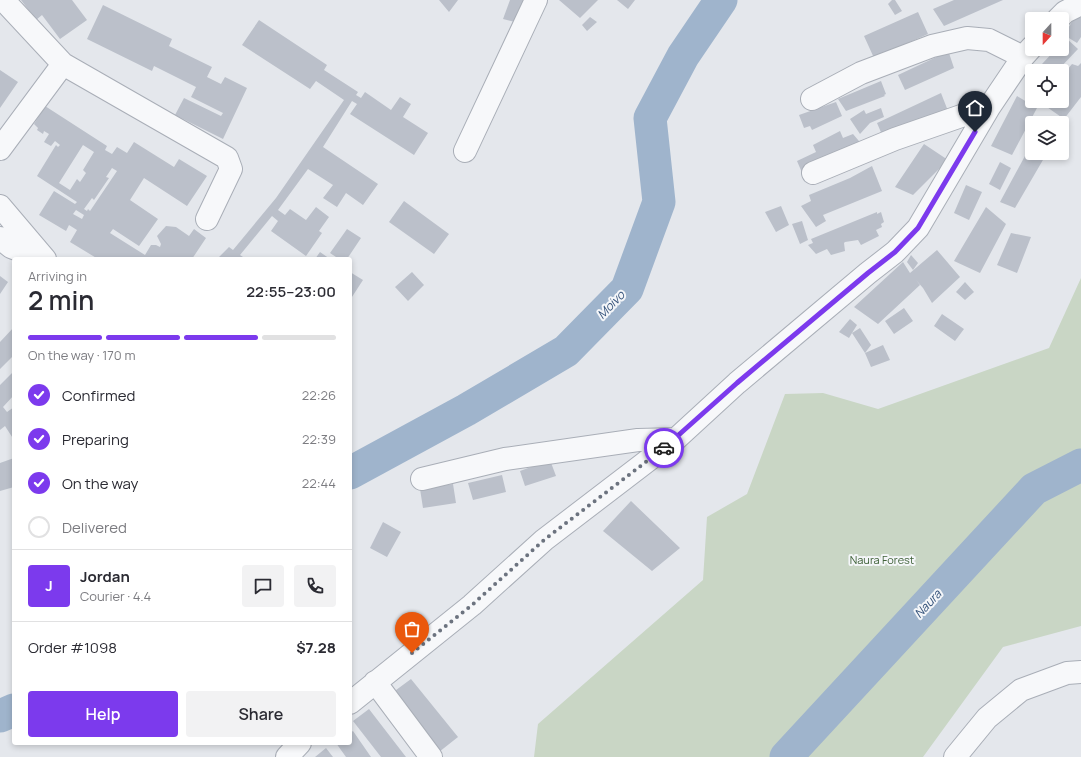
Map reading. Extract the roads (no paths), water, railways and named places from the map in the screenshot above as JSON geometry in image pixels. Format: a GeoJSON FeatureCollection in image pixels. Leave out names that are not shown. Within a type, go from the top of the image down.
{"type":"FeatureCollection","features":[{"type":"Feature","properties":{"kind":"street"},"geometry":{"type":"LineString","coordinates":[[465,150],[536,0]]}},
{"type":"Feature","properties":{"kind":"street"},"geometry":{"type":"LineString","coordinates":[[7,4],[63,64],[227,158],[231,169],[207,219]]}},
{"type":"Feature","properties":{"kind":"street"},"geometry":{"type":"LineString","coordinates":[[1065,12],[1081,4]]}},
{"type":"Feature","properties":{"kind":"street"},"geometry":{"type":"LineString","coordinates":[[812,99],[861,73],[932,46],[967,38],[989,40],[1025,51]]}},
{"type":"Feature","properties":{"kind":"street"},"geometry":{"type":"LineString","coordinates":[[352,702],[375,682],[472,605],[544,540],[676,439],[737,383],[908,240],[918,228],[990,106],[1025,56]]}},
{"type":"Feature","properties":{"kind":"street"},"geometry":{"type":"LineString","coordinates":[[2,143],[63,64]]}},
{"type":"Feature","properties":{"kind":"street"},"geometry":{"type":"LineString","coordinates":[[813,173],[896,139],[990,106]]}},
{"type":"Feature","properties":{"kind":"street"},"geometry":{"type":"LineString","coordinates":[[0,206],[42,257]]}},
{"type":"Feature","properties":{"kind":"street"},"geometry":{"type":"LineString","coordinates":[[0,238],[11,247],[38,257]]}},
{"type":"Feature","properties":{"kind":"street"},"geometry":{"type":"LineString","coordinates":[[422,479],[505,459],[631,441],[676,439]]}},
{"type":"Feature","properties":{"kind":"street"},"geometry":{"type":"LineString","coordinates":[[955,757],[987,718],[1021,690],[1067,673],[1081,672]]}},
{"type":"Feature","properties":{"kind":"street"},"geometry":{"type":"LineString","coordinates":[[375,682],[431,757]]}},
{"type":"Feature","properties":{"kind":"waterway","name":"Moivo"},"geometry":{"type":"LineString","coordinates":[[352,472],[466,410],[566,351],[627,289],[659,202],[650,118],[683,56],[721,0]]}},
{"type":"Feature","properties":{"kind":"waterway","name":"Naura"},"geometry":{"type":"LineString","coordinates":[[786,757],[1034,489],[1081,465]]}},
{"type":"Feature","properties":{"kind":"waterway","name":"Moivo"},"geometry":{"type":"LineString","coordinates":[[0,716],[12,711]]}},
{"type":"Feature","properties":{"kind":"park label","name":"Naura Forest"},"geometry":{"type":"Point","coordinates":[882,560]}}]}
